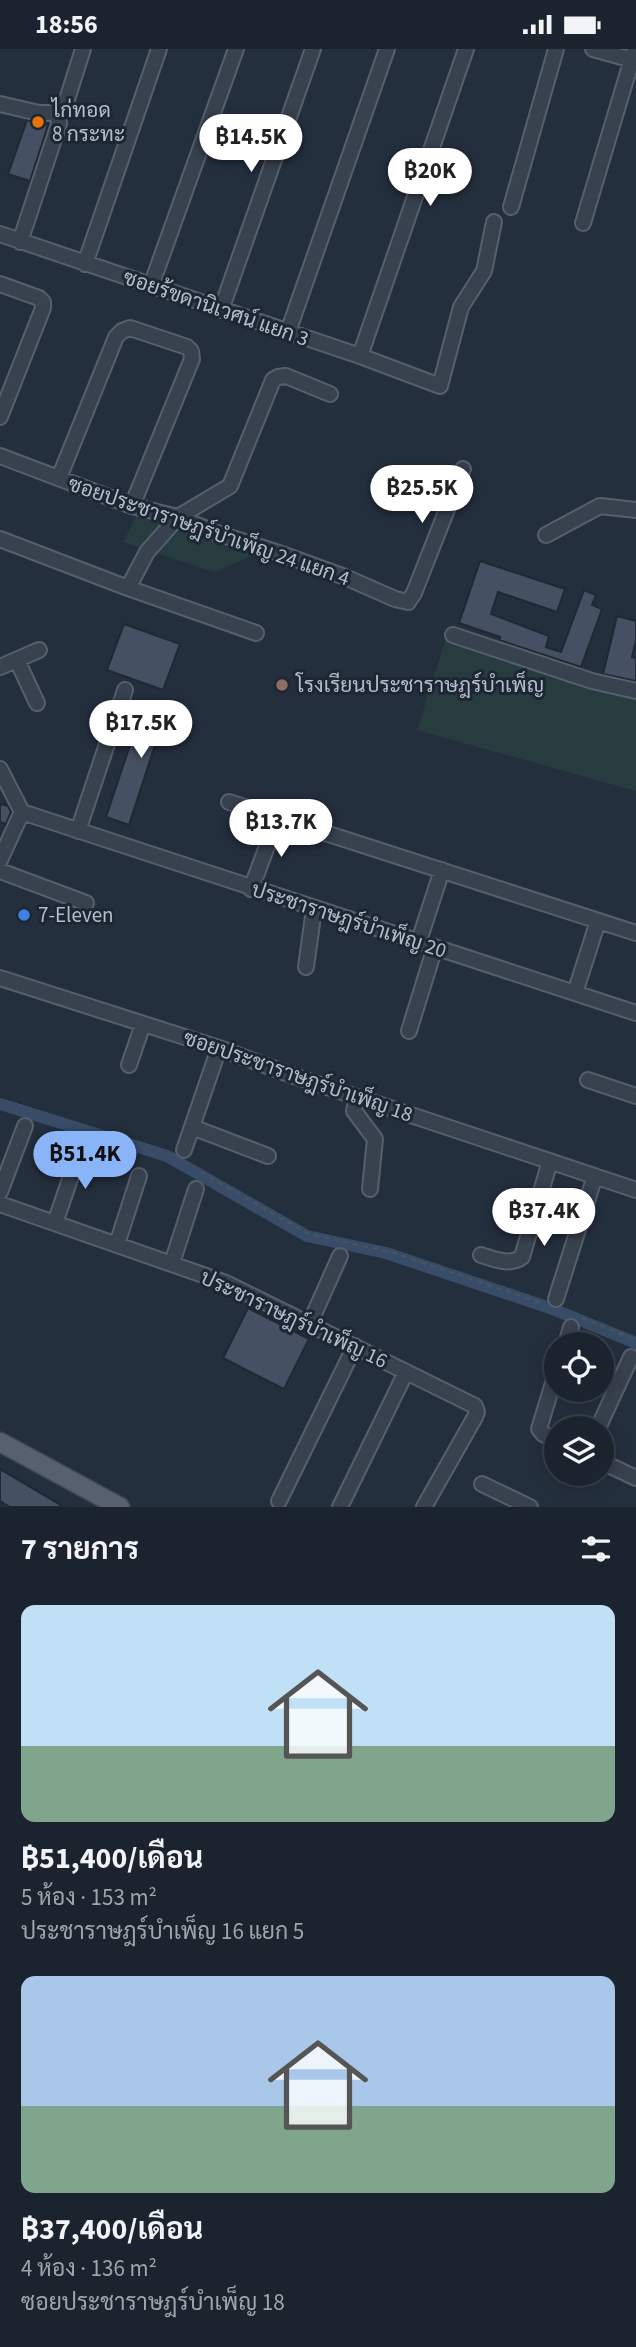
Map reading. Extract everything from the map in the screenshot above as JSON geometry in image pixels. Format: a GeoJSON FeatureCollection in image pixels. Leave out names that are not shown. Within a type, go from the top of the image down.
{"type":"FeatureCollection","features":[{"type":"Feature","properties":{"kind":"main road"},"geometry":{"type":"LineString","coordinates":[[0,1442],[120,1507]]}},
{"type":"Feature","properties":{"kind":"street"},"geometry":{"type":"LineString","coordinates":[[0,104],[39,113],[58,113],[65,106],[83,49]]}},
{"type":"Feature","properties":{"kind":"street"},"geometry":{"type":"LineString","coordinates":[[85,264],[159,49]]}},
{"type":"Feature","properties":{"kind":"street"},"geometry":{"type":"LineString","coordinates":[[151,286],[236,49]]}},
{"type":"Feature","properties":{"kind":"street"},"geometry":{"type":"LineString","coordinates":[[221,310],[313,49]]}},
{"type":"Feature","properties":{"kind":"street"},"geometry":{"type":"LineString","coordinates":[[288,332],[387,49]]}},
{"type":"Feature","properties":{"kind":"street"},"geometry":{"type":"LineString","coordinates":[[360,356],[466,49]]}},
{"type":"Feature","properties":{"kind":"street"},"geometry":{"type":"LineString","coordinates":[[511,207],[556,49]]}},
{"type":"Feature","properties":{"kind":"street"},"geometry":{"type":"LineString","coordinates":[[583,223],[634,57],[593,49]]}},
{"type":"Feature","properties":{"kind":"street"},"geometry":{"type":"LineString","coordinates":[[20,242],[59,124],[58,113]]}},
{"type":"Feature","properties":{"kind":"street","name":"ซอยร้ขดานิเวศน์ แยก 3"},"geometry":{"type":"LineString","coordinates":[[0,234],[436,383],[461,307],[484,271],[494,222]]}},
{"type":"Feature","properties":{"kind":"street"},"geometry":{"type":"LineString","coordinates":[[0,417],[44,308],[39,298],[6,286]]}},
{"type":"Feature","properties":{"kind":"street"},"geometry":{"type":"LineString","coordinates":[[59,478],[116,337],[130,328],[187,347],[191,351],[192,359],[132,506]]}},
{"type":"Feature","properties":{"kind":"street"},"geometry":{"type":"LineString","coordinates":[[128,588],[147,552],[178,517],[230,486],[273,380],[286,376],[330,394]]}},
{"type":"Feature","properties":{"kind":"street","name":"ซอยประชาราษฎร์บำเพ็ญ 24 แยก 4"},"geometry":{"type":"LineString","coordinates":[[0,456],[132,506],[178,517],[408,602],[415,593],[463,469]]}},
{"type":"Feature","properties":{"kind":"street"},"geometry":{"type":"LineString","coordinates":[[546,535],[600,506],[636,510]]}},
{"type":"Feature","properties":{"kind":"street"},"geometry":{"type":"LineString","coordinates":[[0,539],[256,633]]}},
{"type":"Feature","properties":{"kind":"street"},"geometry":{"type":"LineString","coordinates":[[453,635],[592,681],[636,691]]}},
{"type":"Feature","properties":{"kind":"street"},"geometry":{"type":"LineString","coordinates":[[37,703],[5,660],[39,650]]}},
{"type":"Feature","properties":{"kind":"street"},"geometry":{"type":"LineString","coordinates":[[78,831],[125,689]]}},
{"type":"Feature","properties":{"kind":"street"},"geometry":{"type":"LineString","coordinates":[[0,769],[7,791],[22,812],[0,860]]}},
{"type":"Feature","properties":{"kind":"street"},"geometry":{"type":"LineString","coordinates":[[229,802],[636,933]]}},
{"type":"Feature","properties":{"kind":"street","name":"ประชาราษฎร์บำเพ็ญ 20"},"geometry":{"type":"LineString","coordinates":[[22,812],[636,1013]]}},
{"type":"Feature","properties":{"kind":"street"},"geometry":{"type":"LineString","coordinates":[[251,889],[278,817]]}},
{"type":"Feature","properties":{"kind":"street"},"geometry":{"type":"LineString","coordinates":[[419,941],[442,870]]}},
{"type":"Feature","properties":{"kind":"street"},"geometry":{"type":"LineString","coordinates":[[0,871],[86,903]]}},
{"type":"Feature","properties":{"kind":"street"},"geometry":{"type":"LineString","coordinates":[[306,967],[314,909]]}},
{"type":"Feature","properties":{"kind":"street"},"geometry":{"type":"LineString","coordinates":[[575,993],[598,921]]}},
{"type":"Feature","properties":{"kind":"street"},"geometry":{"type":"LineString","coordinates":[[410,1031],[435,947]]}},
{"type":"Feature","properties":{"kind":"street","name":"ซอยประชาราษฎร์บำเพ็ญ 18"},"geometry":{"type":"LineString","coordinates":[[0,978],[219,1048],[636,1190]]}},
{"type":"Feature","properties":{"kind":"street"},"geometry":{"type":"LineString","coordinates":[[129,1065],[143,1024]]}},
{"type":"Feature","properties":{"kind":"street"},"geometry":{"type":"LineString","coordinates":[[184,1150],[219,1048]]}},
{"type":"Feature","properties":{"kind":"street"},"geometry":{"type":"LineString","coordinates":[[589,1080],[636,1096]]}},
{"type":"Feature","properties":{"kind":"street"},"geometry":{"type":"LineString","coordinates":[[357,1097],[354,1111],[375,1139],[370,1189]]}},
{"type":"Feature","properties":{"kind":"street"},"geometry":{"type":"LineString","coordinates":[[0,1192],[25,1126]]}},
{"type":"Feature","properties":{"kind":"street"},"geometry":{"type":"LineString","coordinates":[[192,1127],[268,1156]]}},
{"type":"Feature","properties":{"kind":"street"},"geometry":{"type":"LineString","coordinates":[[55,1223],[81,1147]]}},
{"type":"Feature","properties":{"kind":"street"},"geometry":{"type":"LineString","coordinates":[[481,1255],[508,1262],[522,1257],[550,1161]]}},
{"type":"Feature","properties":{"kind":"street"},"geometry":{"type":"LineString","coordinates":[[117,1244],[139,1176]]}},
{"type":"Feature","properties":{"kind":"street"},"geometry":{"type":"LineString","coordinates":[[554,1303],[595,1176]]}},
{"type":"Feature","properties":{"kind":"street"},"geometry":{"type":"LineString","coordinates":[[172,1263],[196,1189]]}},
{"type":"Feature","properties":{"kind":"street","name":"ประชาราษฎร์บำเพ็ญ 16"},"geometry":{"type":"LineString","coordinates":[[0,1203],[226,1283],[475,1406],[477,1412],[424,1507]]}},
{"type":"Feature","properties":{"kind":"street"},"geometry":{"type":"LineString","coordinates":[[310,1323],[340,1256]]}},
{"type":"Feature","properties":{"kind":"street"},"geometry":{"type":"LineString","coordinates":[[570,1332],[573,1322]]}},
{"type":"Feature","properties":{"kind":"street"},"geometry":{"type":"LineString","coordinates":[[279,1501],[355,1346]]}},
{"type":"Feature","properties":{"kind":"street"},"geometry":{"type":"LineString","coordinates":[[604,1416],[631,1357]]}},
{"type":"Feature","properties":{"kind":"street"},"geometry":{"type":"LineString","coordinates":[[341,1507],[406,1372]]}},
{"type":"Feature","properties":{"kind":"street"},"geometry":{"type":"LineString","coordinates":[[544,1434],[539,1429],[547,1402]]}},
{"type":"Feature","properties":{"kind":"street"},"geometry":{"type":"LineString","coordinates":[[614,1468],[636,1478]]}},
{"type":"Feature","properties":{"kind":"street"},"geometry":{"type":"LineString","coordinates":[[482,1484],[530,1507]]}},
{"type":"Feature","properties":{"kind":"path"},"geometry":{"type":"LineString","coordinates":[[201,1172],[308,1234],[388,1251],[554,1303]]}},
{"type":"Feature","properties":{"kind":"path"},"geometry":{"type":"LineString","coordinates":[[573,1322],[636,1340]]}},
{"type":"Feature","properties":{"kind":"green space"},"geometry":{"type":"Polygon","coordinates":[[[139,511],[264,551],[214,572],[123,542],[139,511]]]}},
{"type":"Feature","properties":{"kind":"green space"},"geometry":{"type":"Polygon","coordinates":[[[446,638],[577,683],[636,696],[636,791],[417,730],[446,638]]]}},
{"type":"Feature","properties":{"kind":"building"},"geometry":{"type":"Polygon","coordinates":[[[27,120],[48,125],[30,181],[8,174],[27,120]]]}},
{"type":"Feature","properties":{"kind":"building"},"geometry":{"type":"Polygon","coordinates":[[[480,561],[565,589],[557,612],[498,592],[491,614],[549,636],[546,647],[561,652],[584,590],[596,595],[592,605],[602,609],[581,667],[499,640],[500,637],[459,623],[480,561]]]}},
{"type":"Feature","properties":{"kind":"building"},"geometry":{"type":"Polygon","coordinates":[[[617,616],[636,621],[632,657],[636,658],[636,681],[603,674],[617,616]]]}},
{"type":"Feature","properties":{"kind":"building"},"geometry":{"type":"Polygon","coordinates":[[[124,624],[180,644],[163,690],[107,670],[124,624]]]}},
{"type":"Feature","properties":{"kind":"building"},"geometry":{"type":"Polygon","coordinates":[[[143,706],[186,721],[178,743],[161,738],[158,746],[155,745],[129,825],[106,817],[143,706]]]}},
{"type":"Feature","properties":{"kind":"building"},"geometry":{"type":"Polygon","coordinates":[[[0,804],[8,806],[11,812],[6,824],[0,822],[0,804]]]}},
{"type":"Feature","properties":{"kind":"building"},"geometry":{"type":"Polygon","coordinates":[[[248,1308],[309,1339],[284,1389],[223,1358],[248,1308]]]}},
{"type":"Feature","properties":{"kind":"building"},"geometry":{"type":"Polygon","coordinates":[[[0,1469],[64,1507],[10,1507],[0,1501],[0,1469]]]}},
{"type":"Feature","properties":{"kind":"waterway"},"geometry":{"type":"LineString","coordinates":[[0,1104],[167,1156],[307,1236],[386,1253],[550,1308],[636,1343]]}},
{"type":"Feature","properties":{"kind":"place","name":"ไก่ทอด 8 กระทะ"},"geometry":{"type":"Point","coordinates":[38,122]}},
{"type":"Feature","properties":{"kind":"place","name":"โรงเรียนประชาราษฎร์บำเพ็ญ"},"geometry":{"type":"Point","coordinates":[282,685]}},
{"type":"Feature","properties":{"kind":"place","name":"7-Eleven"},"geometry":{"type":"Point","coordinates":[24,915]}}]}
